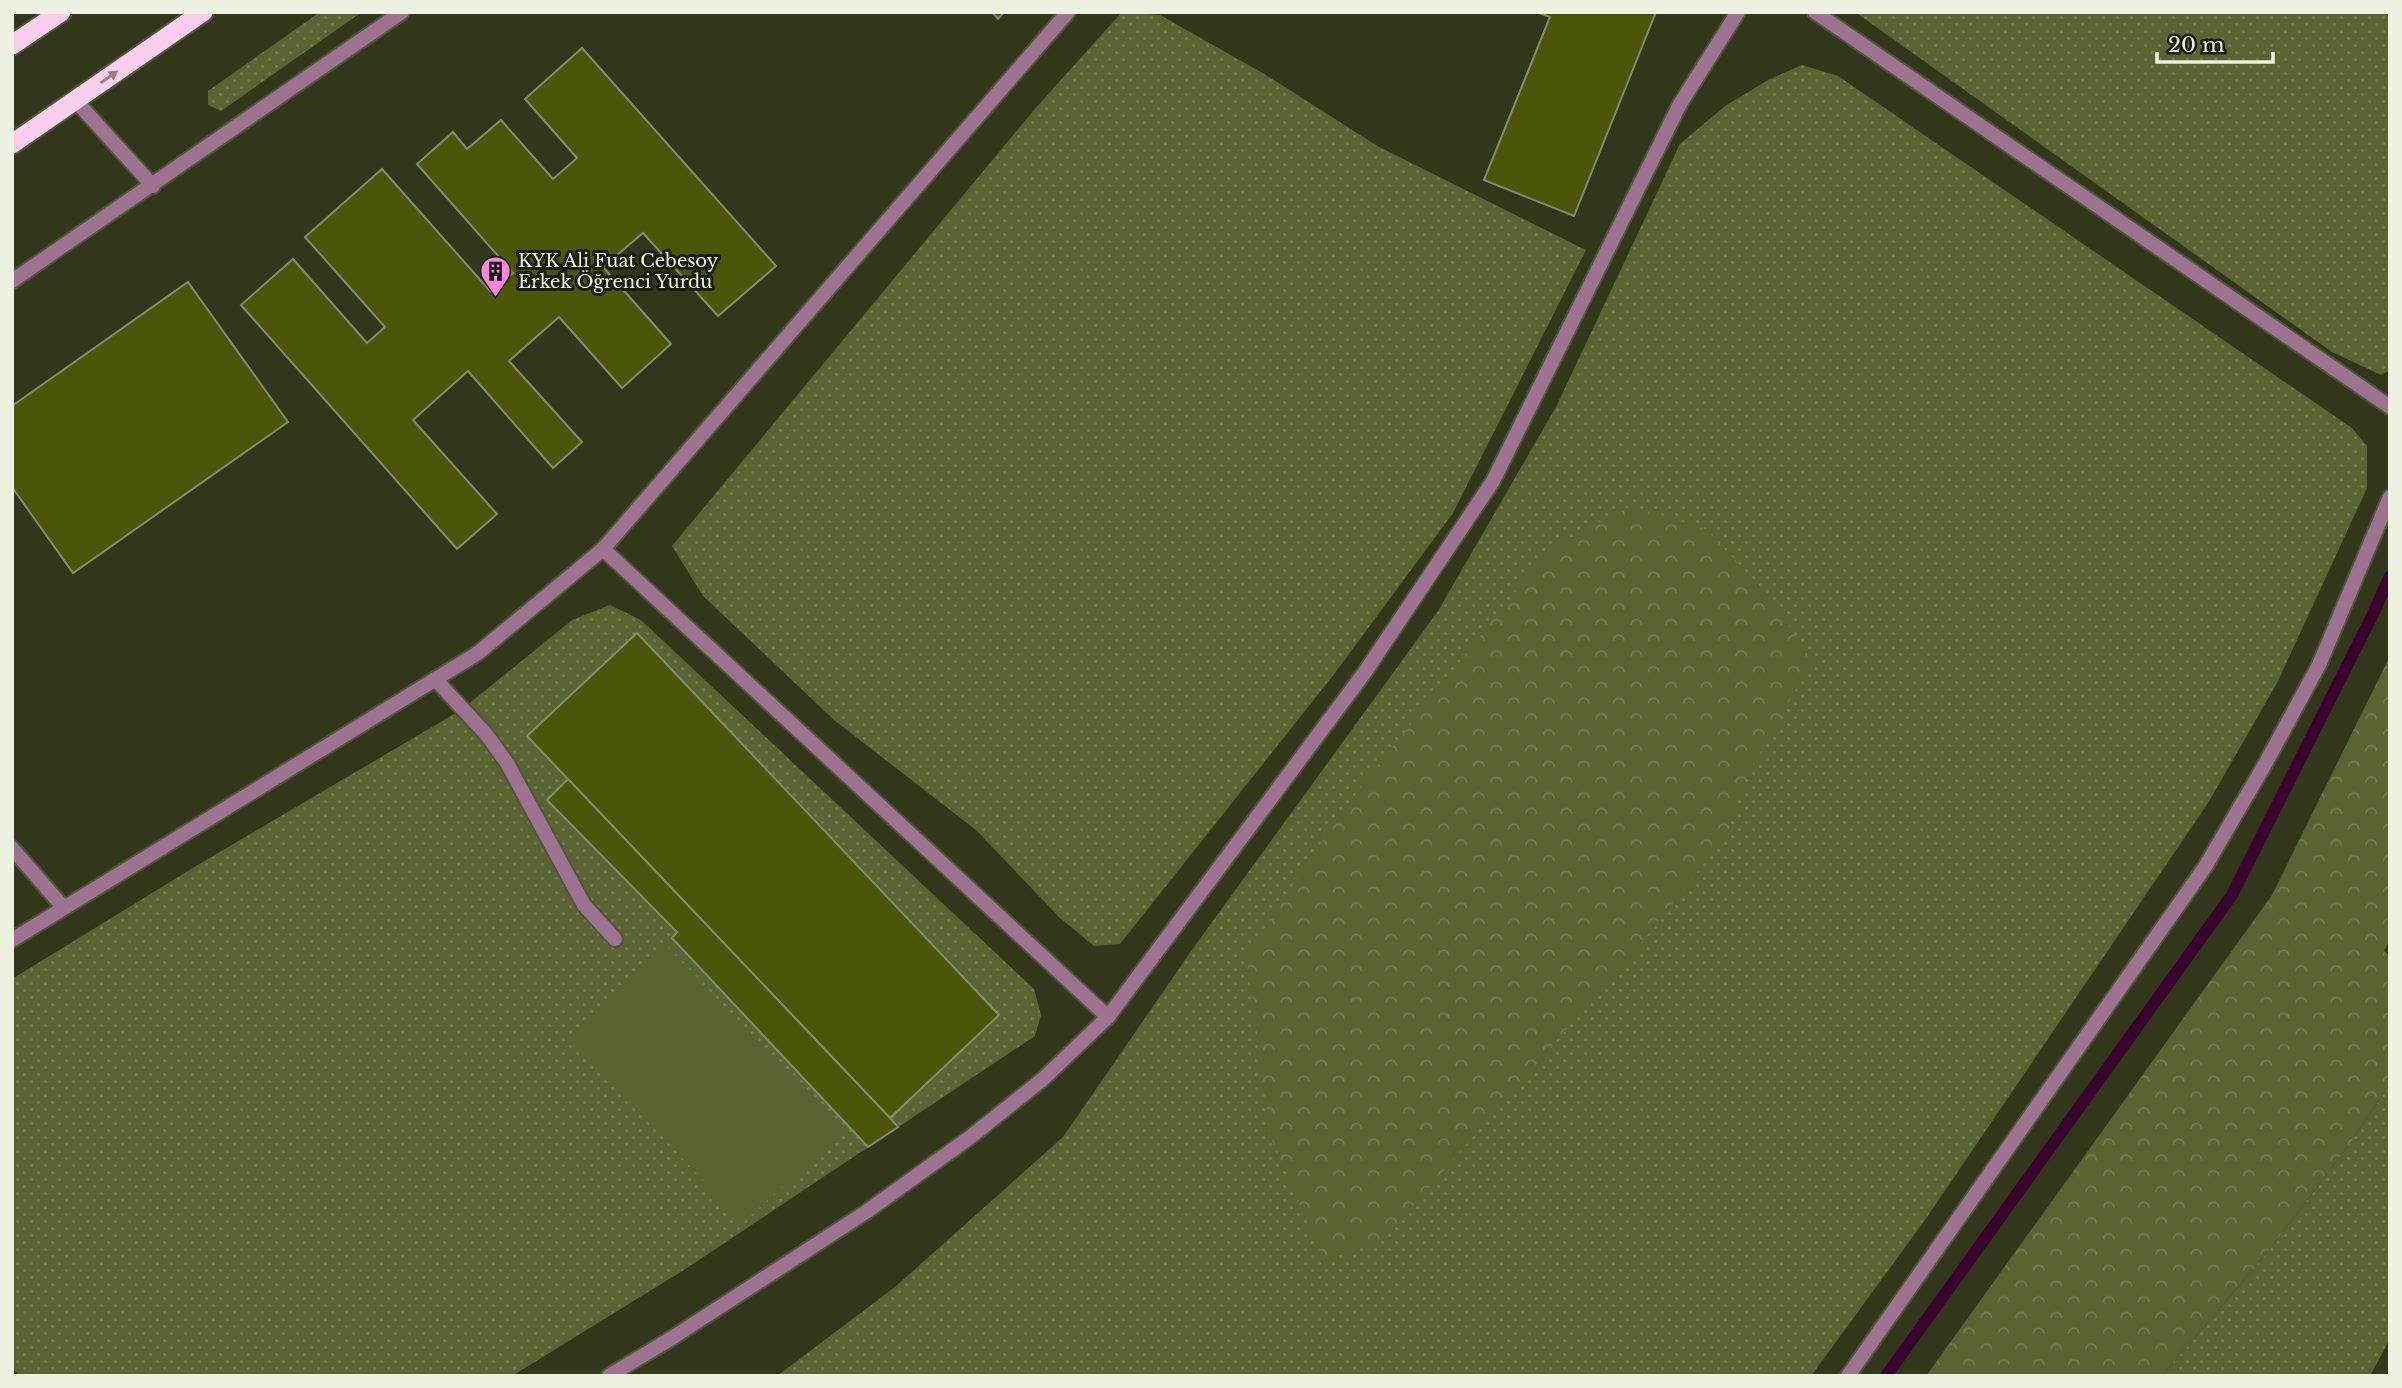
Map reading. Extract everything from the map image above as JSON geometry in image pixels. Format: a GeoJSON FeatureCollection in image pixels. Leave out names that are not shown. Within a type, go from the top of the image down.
{"type":"FeatureCollection","features":[{"type":"Feature","properties":{"kind":"highway"},"geometry":{"type":"LineString","coordinates":[[12,45],[61,12]]}},
{"type":"Feature","properties":{"kind":"highway"},"geometry":{"type":"LineString","coordinates":[[12,144],[203,12]]}},
{"type":"Feature","properties":{"kind":"street"},"geometry":{"type":"LineString","coordinates":[[12,281],[402,12]]}},
{"type":"Feature","properties":{"kind":"street"},"geometry":{"type":"LineString","coordinates":[[12,940],[478,653],[603,549],[1068,12]]}},
{"type":"Feature","properties":{"kind":"street"},"geometry":{"type":"LineString","coordinates":[[609,1376],[866,1213],[969,1138],[1043,1079],[1108,1017],[1365,672],[1493,481],[1680,104],[1738,12]]}},
{"type":"Feature","properties":{"kind":"street"},"geometry":{"type":"LineString","coordinates":[[1815,12],[2390,407]]}},
{"type":"Feature","properties":{"kind":"street"},"geometry":{"type":"LineString","coordinates":[[75,100],[153,186]]}},
{"type":"Feature","properties":{"kind":"street"},"geometry":{"type":"LineString","coordinates":[[1848,1376],[2205,867],[2319,665],[2390,497]]}},
{"type":"Feature","properties":{"kind":"street"},"geometry":{"type":"LineString","coordinates":[[603,549],[1108,1017]]}},
{"type":"Feature","properties":{"kind":"street"},"geometry":{"type":"LineString","coordinates":[[435,680],[486,734],[507,763],[584,905],[615,939]]}},
{"type":"Feature","properties":{"kind":"street"},"geometry":{"type":"LineString","coordinates":[[12,848],[64,907]]}},
{"type":"Feature","properties":{"kind":"green space"},"geometry":{"type":"Polygon","coordinates":[[[320,12],[362,12],[221,111],[208,105],[208,91],[320,12]]]}},
{"type":"Feature","properties":{"kind":"green space"},"geometry":{"type":"Polygon","coordinates":[[[1122,12],[1160,15],[1266,75],[1379,147],[1586,250],[1453,513],[1335,673],[1120,944],[1094,946],[1060,918],[976,830],[834,720],[703,596],[672,546],[1034,110],[1122,12]]]}},
{"type":"Feature","properties":{"kind":"green space"},"geometry":{"type":"Polygon","coordinates":[[[1855,12],[2390,12],[2390,370],[2381,375],[2332,352],[1855,12]]]}},
{"type":"Feature","properties":{"kind":"green space"},"geometry":{"type":"Polygon","coordinates":[[[1802,65],[1838,76],[2352,428],[2367,446],[2367,488],[2277,683],[2208,803],[1925,1220],[1811,1376],[777,1376],[895,1287],[1063,1137],[1194,947],[1438,611],[1556,407],[1680,144],[1725,106],[1768,80],[1802,65]]]}},
{"type":"Feature","properties":{"kind":"green space"},"geometry":{"type":"Polygon","coordinates":[[[1631,506],[1706,529],[1771,598],[1812,661],[1747,776],[1726,836],[1634,952],[1384,1239],[1323,1259],[1270,1135],[1246,956],[1342,811],[1549,549],[1631,506]]]}},
{"type":"Feature","properties":{"kind":"green space"},"geometry":{"type":"Polygon","coordinates":[[[610,605],[641,620],[1034,989],[1041,1015],[1035,1036],[687,1268],[512,1376],[20,1376],[12,1367],[12,979],[196,866],[461,710],[572,620],[610,605]]]}},
{"type":"Feature","properties":{"kind":"green space"},"geometry":{"type":"Polygon","coordinates":[[[2390,656],[2390,940],[2384,951],[2390,956],[2390,1084],[2349,1145],[2267,1253],[2162,1376],[1926,1376],[2272,895],[2390,656]]]}},
{"type":"Feature","properties":{"kind":"green space"},"geometry":{"type":"Polygon","coordinates":[[[667,946],[841,1131],[743,1223],[569,1037],[667,946]]]}},
{"type":"Feature","properties":{"kind":"green space"},"geometry":{"type":"Polygon","coordinates":[[[2390,1084],[2390,1339],[2370,1376],[2162,1376],[2267,1253],[2349,1145],[2390,1084]]]}},
{"type":"Feature","properties":{"kind":"building"},"geometry":{"type":"Polygon","coordinates":[[[992,12],[1004,12],[998,19],[992,12]]]}},
{"type":"Feature","properties":{"kind":"building"},"geometry":{"type":"Polygon","coordinates":[[[1537,12],[1656,12],[1574,216],[1484,180],[1550,17],[1537,12]]]}},
{"type":"Feature","properties":{"kind":"building","name":"KYK Ali Fuat Cebesoy Erkek Öğrenci Yurdu"},"geometry":{"type":"Polygon","coordinates":[[[582,48],[776,266],[718,316],[643,233],[603,267],[671,344],[622,388],[559,317],[509,361],[582,442],[553,468],[468,371],[413,420],[497,514],[457,549],[241,305],[293,259],[367,343],[385,327],[305,237],[382,169],[491,292],[513,273],[417,164],[453,132],[467,149],[501,120],[553,179],[577,158],[525,99],[582,48]]]}},
{"type":"Feature","properties":{"kind":"building"},"geometry":{"type":"Polygon","coordinates":[[[188,282],[288,422],[73,573],[12,487],[12,406],[188,282]]]}},
{"type":"Feature","properties":{"kind":"building"},"geometry":{"type":"Polygon","coordinates":[[[637,633],[999,1015],[890,1118],[527,736],[637,633]]]}},
{"type":"Feature","properties":{"kind":"building"},"geometry":{"type":"Polygon","coordinates":[[[568,779],[898,1127],[868,1147],[672,938],[677,932],[547,800],[568,779]]]}},
{"type":"Feature","properties":{"kind":"waterway"},"geometry":{"type":"LineString","coordinates":[[1886,1376],[2232,895],[2390,576]]}},
{"type":"Feature","properties":{"kind":"place","name":"KYK Ali Fuat Cebesoy Erkek Öğrenci Yurdu"},"geometry":{"type":"Point","coordinates":[495,298]}}]}
